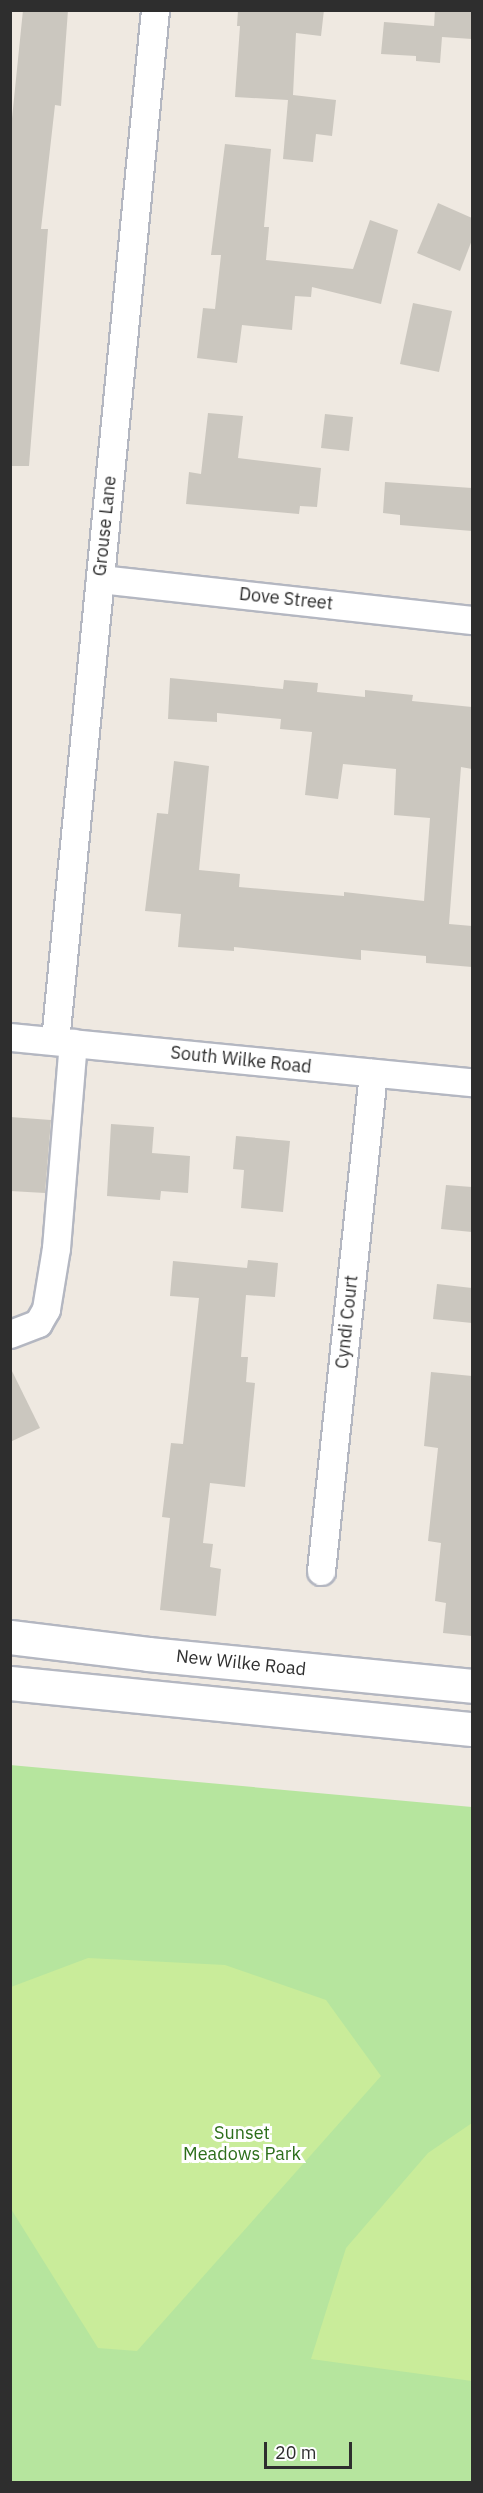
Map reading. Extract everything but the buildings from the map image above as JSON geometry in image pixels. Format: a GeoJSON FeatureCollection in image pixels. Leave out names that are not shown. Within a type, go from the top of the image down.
{"type":"FeatureCollection","features":[{"type":"Feature","properties":{"kind":"main road","name":"New Wilke Road"},"geometry":{"type":"LineString","coordinates":[[10,1637],[148,1654],[472,1686]]}},
{"type":"Feature","properties":{"kind":"main road"},"geometry":{"type":"LineString","coordinates":[[10,1683],[472,1729]]}},
{"type":"Feature","properties":{"kind":"street","name":"Grouse Lane"},"geometry":{"type":"LineString","coordinates":[[10,1334],[38,1323],[46,1309],[56,1248],[64,1042],[100,579],[155,10]]}},
{"type":"Feature","properties":{"kind":"street","name":"Dove Street"},"geometry":{"type":"LineString","coordinates":[[100,579],[472,620]]}},
{"type":"Feature","properties":{"kind":"street","name":"South Wilke Road"},"geometry":{"type":"LineString","coordinates":[[10,1037],[472,1082]]}},
{"type":"Feature","properties":{"kind":"street","name":"Cyndi Court"},"geometry":{"type":"LineString","coordinates":[[321,1571],[373,1072]]}},
{"type":"Feature","properties":{"kind":"green space","name":"Sunset Meadows Park"},"geometry":{"type":"Polygon","coordinates":[[[10,1765],[472,1807],[472,2482],[11,2482],[10,1765]]]}},
{"type":"Feature","properties":{"kind":"green space"},"geometry":{"type":"Polygon","coordinates":[[[88,1958],[225,1965],[326,2000],[381,2076],[137,2351],[98,2348],[11,2209],[11,1987],[88,1958]]]}},
{"type":"Feature","properties":{"kind":"green space"},"geometry":{"type":"Polygon","coordinates":[[[472,2123],[472,2381],[311,2359],[346,2248],[428,2153],[472,2123]]]}}]}
